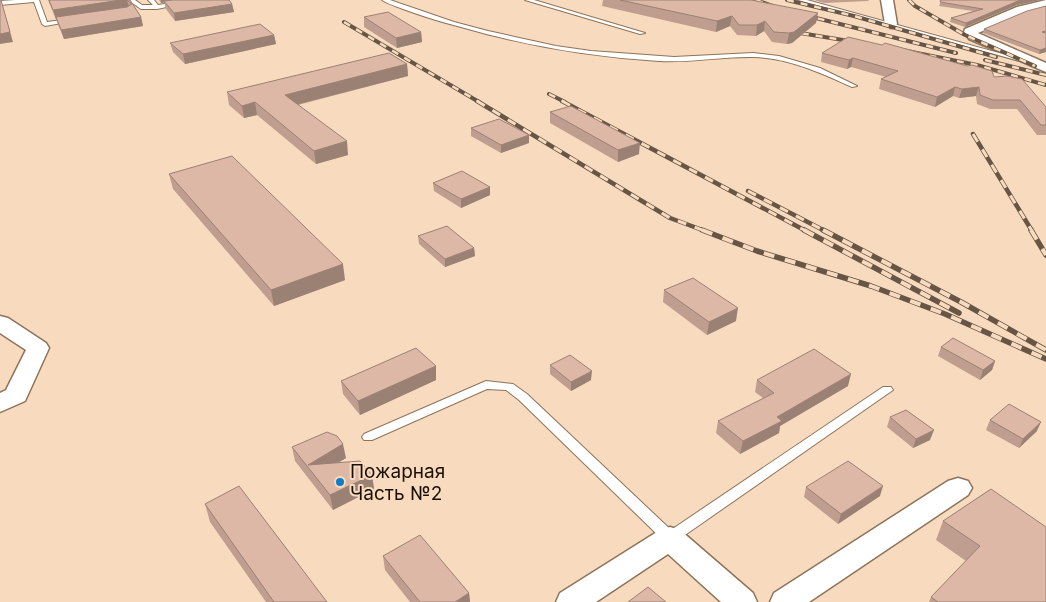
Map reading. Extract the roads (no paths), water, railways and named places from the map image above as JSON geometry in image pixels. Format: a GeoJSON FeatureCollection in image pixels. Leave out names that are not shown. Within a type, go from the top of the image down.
{"type":"FeatureCollection","features":[{"type":"Feature","properties":{"kind":"street"},"geometry":{"type":"LineString","coordinates":[[887,0],[891,24]]}},
{"type":"Feature","properties":{"kind":"street"},"geometry":{"type":"LineString","coordinates":[[1041,66],[974,36],[970,32],[1021,10],[1046,4]]}},
{"type":"Feature","properties":{"kind":"street"},"geometry":{"type":"LineString","coordinates":[[0,323],[38,348],[16,395],[0,404]]}},
{"type":"Feature","properties":{"kind":"street"},"geometry":{"type":"LineString","coordinates":[[785,602],[958,488]]}},
{"type":"Feature","properties":{"kind":"street"},"geometry":{"type":"LineString","coordinates":[[571,602],[670,538],[742,602]]}},
{"type":"Feature","properties":{"kind":"lane"},"geometry":{"type":"LineString","coordinates":[[0,3],[15,0]]}},
{"type":"Feature","properties":{"kind":"lane"},"geometry":{"type":"LineString","coordinates":[[0,3],[36,0],[45,24],[73,20]]}},
{"type":"Feature","properties":{"kind":"lane"},"geometry":{"type":"LineString","coordinates":[[131,0],[140,7],[182,4]]}},
{"type":"Feature","properties":{"kind":"lane"},"geometry":{"type":"LineString","coordinates":[[151,0],[157,7]]}},
{"type":"Feature","properties":{"kind":"lane"},"geometry":{"type":"LineString","coordinates":[[384,0],[492,34],[576,51],[662,59],[753,55],[772,57],[789,60],[823,72],[854,86]]}},
{"type":"Feature","properties":{"kind":"lane"},"geometry":{"type":"LineString","coordinates":[[528,0],[642,33]]}},
{"type":"Feature","properties":{"kind":"lane"},"geometry":{"type":"LineString","coordinates":[[802,0],[1041,66]]}},
{"type":"Feature","properties":{"kind":"lane"},"geometry":{"type":"LineString","coordinates":[[368,437],[486,385],[509,387],[523,397],[670,538],[887,390]]}},
{"type":"Feature","properties":{"kind":"railway"},"geometry":{"type":"LineString","coordinates":[[756,0],[775,7]]}},
{"type":"Feature","properties":{"kind":"railway"},"geometry":{"type":"LineString","coordinates":[[787,0],[854,16],[996,57]]}},
{"type":"Feature","properties":{"kind":"railway"},"geometry":{"type":"LineString","coordinates":[[909,0],[915,6],[965,35],[1035,66]]}},
{"type":"Feature","properties":{"kind":"railway"},"geometry":{"type":"LineString","coordinates":[[804,15],[956,53]]}},
{"type":"Feature","properties":{"kind":"railway"},"geometry":{"type":"LineString","coordinates":[[344,22],[479,102]]}},
{"type":"Feature","properties":{"kind":"railway"},"geometry":{"type":"LineString","coordinates":[[788,31],[855,42]]}},
{"type":"Feature","properties":{"kind":"railway"},"geometry":{"type":"LineString","coordinates":[[902,50],[977,65],[1046,85]]}},
{"type":"Feature","properties":{"kind":"railway"},"geometry":{"type":"LineString","coordinates":[[985,60],[1046,75]]}},
{"type":"Feature","properties":{"kind":"railway"},"geometry":{"type":"LineString","coordinates":[[549,94],[565,102]]}},
{"type":"Feature","properties":{"kind":"railway"},"geometry":{"type":"LineString","coordinates":[[477,101],[670,218],[705,231]]}},
{"type":"Feature","properties":{"kind":"railway"},"geometry":{"type":"LineString","coordinates":[[562,101],[806,231]]}},
{"type":"Feature","properties":{"kind":"railway"},"geometry":{"type":"LineString","coordinates":[[973,134],[1032,231]]}},
{"type":"Feature","properties":{"kind":"railway"},"geometry":{"type":"LineString","coordinates":[[748,191],[825,231]]}},
{"type":"Feature","properties":{"kind":"railway"},"geometry":{"type":"LineString","coordinates":[[702,230],[757,251],[871,286],[945,314],[1046,359]]}},
{"type":"Feature","properties":{"kind":"railway"},"geometry":{"type":"LineString","coordinates":[[804,230],[959,313]]}},
{"type":"Feature","properties":{"kind":"railway"},"geometry":{"type":"LineString","coordinates":[[823,230],[961,302],[1046,350]]}},
{"type":"Feature","properties":{"kind":"railway"},"geometry":{"type":"LineString","coordinates":[[1031,230],[1046,255]]}},
{"type":"Feature","properties":{"kind":"place","name":"Пожарная Часть №2"},"geometry":{"type":"Point","coordinates":[340,482]}}]}
